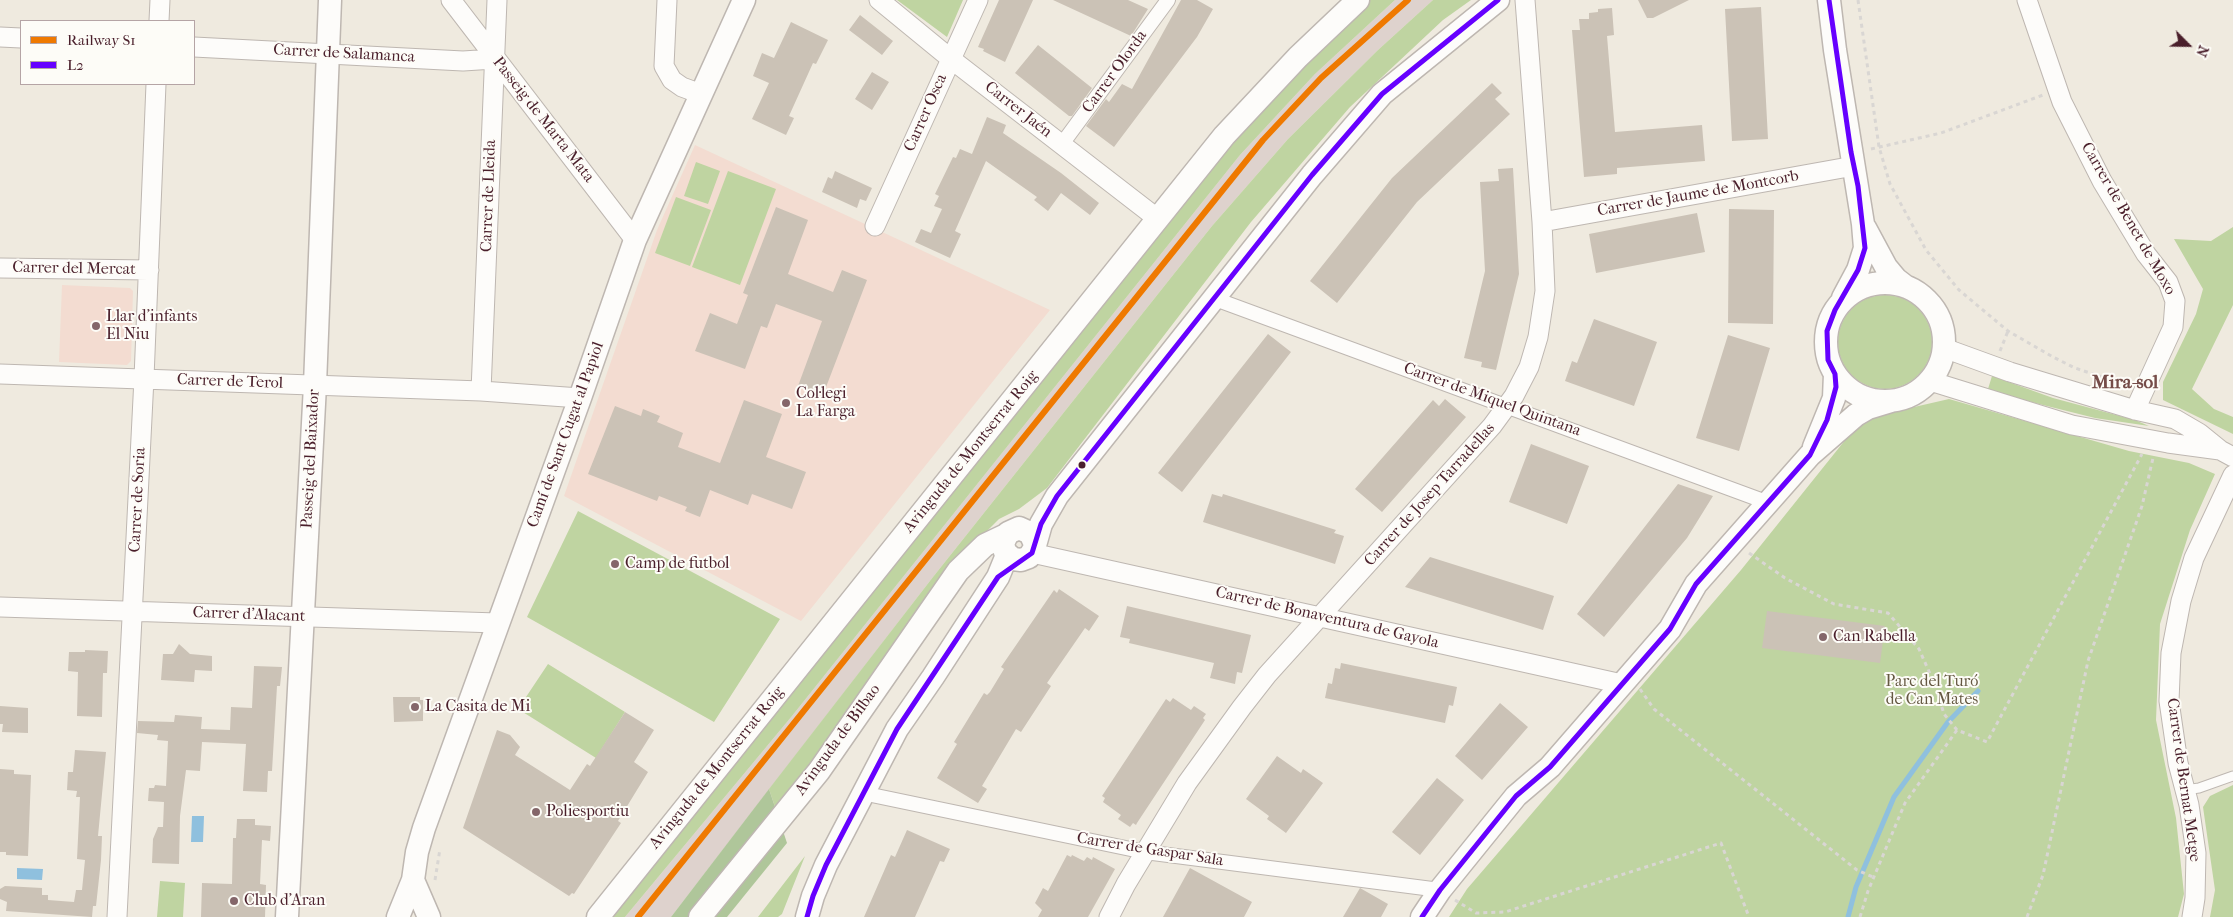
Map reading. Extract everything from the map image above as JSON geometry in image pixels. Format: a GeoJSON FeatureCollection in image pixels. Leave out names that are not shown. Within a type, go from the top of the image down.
{"type":"FeatureCollection","features":[{"type":"Feature","properties":{"kind":"street"},"geometry":{"type":"LineString","coordinates":[[159,20],[160,0]]}},
{"type":"Feature","properties":{"kind":"street","name":"Passeig del Baixador"},"geometry":{"type":"LineString","coordinates":[[287,917],[314,385],[330,0]]}},
{"type":"Feature","properties":{"kind":"street","name":"Passeig de Marta Mata"},"geometry":{"type":"LineString","coordinates":[[451,0],[494,59],[562,142],[635,240]]}},
{"type":"Feature","properties":{"kind":"street","name":"Carrer de Lleida"},"geometry":{"type":"LineString","coordinates":[[481,391],[497,0]]}},
{"type":"Feature","properties":{"kind":"street"},"geometry":{"type":"LineString","coordinates":[[667,0],[664,66],[672,80],[682,87],[701,94]]}},
{"type":"Feature","properties":{"kind":"street","name":"Camí de Sant Cugat al Papiol"},"geometry":{"type":"LineString","coordinates":[[399,917],[413,880],[417,852],[424,828],[580,398],[635,240],[744,0]]}},
{"type":"Feature","properties":{"kind":"street","name":"Carrer Jaén"},"geometry":{"type":"LineString","coordinates":[[879,0],[951,59],[1158,219]]}},
{"type":"Feature","properties":{"kind":"street","name":"Carrer Osca"},"geometry":{"type":"LineString","coordinates":[[875,226],[978,0]]}},
{"type":"Feature","properties":{"kind":"street","name":"Carrer Olorda"},"geometry":{"type":"LineString","coordinates":[[1062,144],[1168,0]]}},
{"type":"Feature","properties":{"kind":"street","name":"Avinguda de Montserrat Roig"},"geometry":{"type":"LineString","coordinates":[[598,917],[1224,136],[1298,57],[1358,0]]}},
{"type":"Feature","properties":{"kind":"street"},"geometry":{"type":"LineString","coordinates":[[808,917],[813,896],[826,865],[897,729],[1018,547],[1041,524],[1054,501],[1312,176],[1382,94],[1498,0]]}},
{"type":"Feature","properties":{"kind":"street","name":"Carrer de Josep Tarradellas"},"geometry":{"type":"LineString","coordinates":[[1109,917],[1186,783],[1242,707],[1320,616],[1492,426],[1507,405],[1529,367],[1538,337],[1544,292],[1542,222],[1525,0]]}},
{"type":"Feature","properties":{"kind":"street"},"geometry":{"type":"LineString","coordinates":[[1829,0],[1852,159],[1864,224],[1865,248],[1858,270],[1830,320],[1826,343],[1828,360],[1842,383],[1860,396],[1875,400],[1891,401]]}},
{"type":"Feature","properties":{"kind":"street","name":"Carrer de Benet de Moxo"},"geometry":{"type":"LineString","coordinates":[[2027,0],[2058,89],[2102,181],[2146,254],[2168,282],[2175,301],[2173,327],[2135,410]]}},
{"type":"Feature","properties":{"kind":"street"},"geometry":{"type":"LineString","coordinates":[[0,37],[20,38]]}},
{"type":"Feature","properties":{"kind":"street","name":"Carrer de Salamanca"},"geometry":{"type":"LineString","coordinates":[[195,47],[463,61],[494,59]]}},
{"type":"Feature","properties":{"kind":"street","name":"Carrer de Soria"},"geometry":{"type":"LineString","coordinates":[[117,917],[144,378],[156,85]]}},
{"type":"Feature","properties":{"kind":"street","name":"Carrer de Jaume de Montcorb"},"geometry":{"type":"LineString","coordinates":[[1542,222],[1852,159]]}},
{"type":"Feature","properties":{"kind":"street"},"geometry":{"type":"LineString","coordinates":[[1422,917],[1440,890],[1516,796],[1550,767],[1670,629],[1696,584],[1769,504],[1810,455],[1856,415],[1868,408],[1906,398],[1919,391],[1937,371],[1944,348],[1944,337],[1938,315],[1924,298],[1896,279],[1876,250],[1864,224]]}},
{"type":"Feature","properties":{"kind":"street","name":"Carrer del Mercat"},"geometry":{"type":"LineString","coordinates":[[0,268],[149,270]]}},
{"type":"Feature","properties":{"kind":"street"},"geometry":{"type":"LineString","coordinates":[[1842,301],[1850,294],[1871,284],[1883,282],[1905,286]]}},
{"type":"Feature","properties":{"kind":"street","name":"Carrer de Miquel Quintana"},"geometry":{"type":"LineString","coordinates":[[1215,299],[1507,405],[1769,504]]}},
{"type":"Feature","properties":{"kind":"street"},"geometry":{"type":"LineString","coordinates":[[1944,348],[2010,372],[2135,410],[2175,419],[2227,453]]}},
{"type":"Feature","properties":{"kind":"street","name":"Carrer de Terol"},"geometry":{"type":"LineString","coordinates":[[0,374],[481,391],[580,398]]}},
{"type":"Feature","properties":{"kind":"street"},"geometry":{"type":"LineString","coordinates":[[1810,455],[1834,398],[1835,374]]}},
{"type":"Feature","properties":{"kind":"street"},"geometry":{"type":"LineString","coordinates":[[1930,381],[2072,425],[2227,453]]}},
{"type":"Feature","properties":{"kind":"street","name":"Carrer de Bernat Metge"},"geometry":{"type":"LineString","coordinates":[[2192,917],[2196,898],[2196,853],[2185,790],[2178,763],[2169,701],[2171,653],[2181,600],[2194,558],[2233,475]]}},
{"type":"Feature","properties":{"kind":"street","name":"Avinguda de Bilbao"},"geometry":{"type":"LineString","coordinates":[[700,917],[819,771],[953,579],[970,558],[985,545],[1018,547]]}},
{"type":"Feature","properties":{"kind":"street","name":"Carrer de Bonaventura de Gayola"},"geometry":{"type":"LineString","coordinates":[[1018,547],[1320,616],[1626,679]]}},
{"type":"Feature","properties":{"kind":"street","name":"Carrer d'Alacant"},"geometry":{"type":"LineString","coordinates":[[0,606],[497,623]]}},
{"type":"Feature","properties":{"kind":"street","name":"Carrer de Gaspar Sala"},"geometry":{"type":"LineString","coordinates":[[862,793],[1145,852],[1440,890]]}},
{"type":"Feature","properties":{"kind":"street"},"geometry":{"type":"LineString","coordinates":[[413,880],[427,917]]}},
{"type":"Feature","properties":{"kind":"street"},"geometry":{"type":"LineString","coordinates":[[399,917],[411,914],[427,917]]}},
{"type":"Feature","properties":{"kind":"lane"},"geometry":{"type":"LineString","coordinates":[[2185,790],[2233,776]]}},
{"type":"Feature","properties":{"kind":"path"},"geometry":{"type":"LineString","coordinates":[[1858,0],[1879,147],[1890,184],[1926,250],[1959,290],[1994,320],[2027,343],[2075,368],[2105,378]]}},
{"type":"Feature","properties":{"kind":"path"},"geometry":{"type":"LineString","coordinates":[[1852,159],[1879,147],[1941,133],[2058,89]]}},
{"type":"Feature","properties":{"kind":"path"},"geometry":{"type":"LineString","coordinates":[[2027,917],[2043,875],[2088,661],[2142,506],[2153,455],[2165,442]]}},
{"type":"Feature","properties":{"kind":"path"},"geometry":{"type":"LineString","coordinates":[[1735,542],[1785,578],[1834,604],[1888,613],[1919,649],[1935,685],[1944,714],[1958,730],[1987,742],[2142,453]]}},
{"type":"Feature","properties":{"kind":"path"},"geometry":{"type":"LineString","coordinates":[[1626,679],[1654,709],[1857,870],[1872,877]]}},
{"type":"Feature","properties":{"kind":"path"},"geometry":{"type":"LineString","coordinates":[[1860,917],[1872,877],[1905,803],[1958,730]]}},
{"type":"Feature","properties":{"kind":"path"},"geometry":{"type":"LineString","coordinates":[[1440,890],[1476,913],[1505,912],[1721,843],[1749,917]]}},
{"type":"Feature","properties":{"kind":"shaded area"},"geometry":{"type":"Polygon","coordinates":[[[1395,0],[1433,0],[1378,50],[1288,139],[1212,226],[933,577],[671,917],[625,917],[792,716],[1240,155],[1315,74],[1395,0]]]}},
{"type":"Feature","properties":{"kind":"shaded area","name":"Col·legi La Farga"},"geometry":{"type":"Polygon","coordinates":[[[695,145],[1050,310],[801,621],[564,496],[657,230],[695,145]]]}},
{"type":"Feature","properties":{"kind":"shaded area","name":"Llar d'infants El Niu"},"geometry":{"type":"Polygon","coordinates":[[[62,285],[130,288],[133,291],[131,361],[127,365],[59,362],[62,285]]]}},
{"type":"Feature","properties":{"kind":"green space"},"geometry":{"type":"Polygon","coordinates":[[[897,0],[963,0],[947,37],[897,0]]]}},
{"type":"Feature","properties":{"kind":"green space"},"geometry":{"type":"Polygon","coordinates":[[[1368,0],[1395,0],[1315,74],[1240,155],[792,716],[625,917],[609,917],[1253,116],[1368,0]]]}},
{"type":"Feature","properties":{"kind":"green space"},"geometry":{"type":"Polygon","coordinates":[[[1433,0],[1471,0],[1443,20],[1350,107],[1251,222],[1047,488],[1019,509],[999,519],[982,536],[777,813],[769,789],[933,577],[1212,226],[1288,139],[1378,50],[1433,0]]]}},
{"type":"Feature","properties":{"kind":"green space"},"geometry":{"type":"Polygon","coordinates":[[[696,162],[720,171],[708,204],[684,196],[696,162]]]}},
{"type":"Feature","properties":{"kind":"green space"},"geometry":{"type":"Polygon","coordinates":[[[728,171],[776,189],[740,285],[692,267],[728,171]]]}},
{"type":"Feature","properties":{"kind":"green space"},"geometry":{"type":"Polygon","coordinates":[[[676,197],[711,210],[690,266],[655,253],[676,197]]]}},
{"type":"Feature","properties":{"kind":"green space"},"geometry":{"type":"Polygon","coordinates":[[[2233,227],[2233,305],[2192,389],[2214,409],[2233,417],[2233,434],[2163,400],[2163,382],[2196,314],[2203,289],[2174,239],[2211,241],[2233,227]]]}},
{"type":"Feature","properties":{"kind":"green space"},"geometry":{"type":"Polygon","coordinates":[[[1885,295],[1903,299],[1918,309],[1928,324],[1932,342],[1928,360],[1918,375],[1903,385],[1885,389],[1867,385],[1852,375],[1842,360],[1838,342],[1842,324],[1852,309],[1867,299],[1885,295]]]}},
{"type":"Feature","properties":{"kind":"green space"},"geometry":{"type":"Polygon","coordinates":[[[1992,376],[2053,398],[2135,420],[2149,426],[2095,418],[1988,389],[1992,376]]]}},
{"type":"Feature","properties":{"kind":"green space","name":"Parc del Turó de Can Mates"},"geometry":{"type":"Polygon","coordinates":[[[1949,399],[2129,451],[2189,463],[2215,474],[2190,530],[2160,624],[2156,720],[2176,818],[2184,894],[2178,917],[1449,917],[1467,889],[1741,570],[1862,419],[1949,399]]]}},
{"type":"Feature","properties":{"kind":"green space","name":"Camp de futbol"},"geometry":{"type":"Polygon","coordinates":[[[578,511],[780,619],[714,722],[527,617],[578,511]]]}},
{"type":"Feature","properties":{"kind":"green space"},"geometry":{"type":"Polygon","coordinates":[[[548,664],[625,712],[596,758],[518,709],[548,664]]]}},
{"type":"Feature","properties":{"kind":"green space"},"geometry":{"type":"Polygon","coordinates":[[[2233,785],[2233,917],[2210,917],[2215,890],[2203,807],[2210,796],[2233,785]]]}},
{"type":"Feature","properties":{"kind":"green space"},"geometry":{"type":"Polygon","coordinates":[[[769,789],[787,843],[727,917],[671,917],[769,789]]]}},
{"type":"Feature","properties":{"kind":"green space"},"geometry":{"type":"Polygon","coordinates":[[[805,856],[782,914],[778,917],[758,917],[805,856]]]}},
{"type":"Feature","properties":{"kind":"green space"},"geometry":{"type":"Polygon","coordinates":[[[160,881],[185,883],[183,917],[157,917],[160,881]]]}},
{"type":"Feature","properties":{"kind":"water"},"geometry":{"type":"Polygon","coordinates":[[[192,816],[204,816],[203,842],[191,842],[192,816]]]}},
{"type":"Feature","properties":{"kind":"water"},"geometry":{"type":"Polygon","coordinates":[[[17,868],[43,869],[42,880],[17,879],[17,868]]]}},
{"type":"Feature","properties":{"kind":"building"},"geometry":{"type":"Polygon","coordinates":[[[999,0],[1033,0],[1005,62],[978,47],[999,0]]]}},
{"type":"Feature","properties":{"kind":"building"},"geometry":{"type":"Polygon","coordinates":[[[1053,0],[1128,0],[1148,9],[1131,36],[1053,0]]]}},
{"type":"Feature","properties":{"kind":"building"},"geometry":{"type":"Polygon","coordinates":[[[1181,0],[1197,0],[1213,9],[1197,37],[1114,147],[1086,126],[1106,99],[1109,102],[1122,84],[1132,89],[1181,0]]]}},
{"type":"Feature","properties":{"kind":"building"},"geometry":{"type":"Polygon","coordinates":[[[1638,0],[1689,0],[1653,18],[1647,18],[1638,0]]]}},
{"type":"Feature","properties":{"kind":"building"},"geometry":{"type":"Polygon","coordinates":[[[1761,7],[1768,139],[1732,141],[1725,9],[1761,7]]]}},
{"type":"Feature","properties":{"kind":"building"},"geometry":{"type":"Polygon","coordinates":[[[1612,8],[1614,35],[1607,36],[1615,132],[1702,125],[1705,161],[1617,168],[1617,174],[1584,177],[1572,30],[1580,30],[1579,19],[1589,19],[1589,13],[1598,12],[1598,9],[1612,8]]]}},
{"type":"Feature","properties":{"kind":"building"},"geometry":{"type":"Polygon","coordinates":[[[860,15],[893,41],[882,55],[849,30],[860,15]]]}},
{"type":"Feature","properties":{"kind":"building"},"geometry":{"type":"Polygon","coordinates":[[[791,22],[828,40],[816,64],[813,63],[789,116],[794,118],[786,135],[752,119],[769,83],[753,76],[762,53],[774,58],[791,22]]]}},
{"type":"Feature","properties":{"kind":"building"},"geometry":{"type":"Polygon","coordinates":[[[1038,45],[1092,88],[1072,116],[1069,116],[1015,73],[1038,45]]]}},
{"type":"Feature","properties":{"kind":"building"},"geometry":{"type":"Polygon","coordinates":[[[872,72],[889,82],[872,110],[855,99],[872,72]]]}},
{"type":"Feature","properties":{"kind":"building"},"geometry":{"type":"Polygon","coordinates":[[[1492,83],[1502,93],[1495,99],[1510,114],[1417,202],[1337,303],[1310,281],[1392,178],[1492,83]]]}},
{"type":"Feature","properties":{"kind":"building"},"geometry":{"type":"Polygon","coordinates":[[[987,117],[1006,125],[1003,133],[1061,173],[1099,203],[1090,215],[1061,193],[1048,211],[1034,200],[1037,197],[986,161],[955,231],[961,234],[950,258],[915,242],[921,229],[931,233],[942,209],[934,206],[939,196],[935,194],[953,157],[956,158],[960,149],[972,154],[987,117]]]}},
{"type":"Feature","properties":{"kind":"building"},"geometry":{"type":"Polygon","coordinates":[[[1513,168],[1519,274],[1496,370],[1481,367],[1482,362],[1464,358],[1485,271],[1480,182],[1499,181],[1498,169],[1513,168]]]}},
{"type":"Feature","properties":{"kind":"building"},"geometry":{"type":"Polygon","coordinates":[[[835,171],[872,188],[866,201],[860,199],[857,208],[822,192],[828,177],[832,179],[835,171]]]}},
{"type":"Feature","properties":{"kind":"building"},"geometry":{"type":"Polygon","coordinates":[[[776,207],[808,220],[788,274],[833,292],[842,270],[867,280],[823,395],[798,386],[822,321],[776,304],[767,328],[761,326],[745,369],[695,351],[710,313],[737,324],[748,295],[743,293],[776,207]]]}},
{"type":"Feature","properties":{"kind":"building"},"geometry":{"type":"Polygon","coordinates":[[[1729,209],[1774,210],[1773,324],[1728,323],[1729,209]]]}},
{"type":"Feature","properties":{"kind":"building"},"geometry":{"type":"Polygon","coordinates":[[[1697,213],[1705,252],[1596,273],[1589,234],[1697,213]]]}},
{"type":"Feature","properties":{"kind":"building"},"geometry":{"type":"Polygon","coordinates":[[[1594,319],[1657,342],[1634,406],[1565,381],[1572,361],[1577,363],[1594,319]]]}},
{"type":"Feature","properties":{"kind":"building"},"geometry":{"type":"Polygon","coordinates":[[[1268,334],[1291,352],[1182,492],[1158,473],[1268,334]]]}},
{"type":"Feature","properties":{"kind":"building"},"geometry":{"type":"Polygon","coordinates":[[[1728,335],[1770,348],[1739,451],[1696,438],[1728,335]]]}},
{"type":"Feature","properties":{"kind":"building"},"geometry":{"type":"Polygon","coordinates":[[[1445,399],[1466,417],[1382,512],[1355,489],[1433,400],[1439,406],[1445,399]]]}},
{"type":"Feature","properties":{"kind":"building"},"geometry":{"type":"Polygon","coordinates":[[[744,400],[782,414],[766,457],[806,472],[792,509],[752,494],[748,505],[710,490],[700,517],[685,511],[687,507],[659,496],[657,501],[588,474],[615,406],[641,416],[643,409],[660,416],[657,422],[683,433],[678,447],[720,463],[744,400]]]}},
{"type":"Feature","properties":{"kind":"building"},"geometry":{"type":"Polygon","coordinates":[[[1531,444],[1589,466],[1567,524],[1509,502],[1531,444]]]}},
{"type":"Feature","properties":{"kind":"building"},"geometry":{"type":"Polygon","coordinates":[[[1678,484],[1713,496],[1687,538],[1604,637],[1577,614],[1678,484]]]}},
{"type":"Feature","properties":{"kind":"building"},"geometry":{"type":"Polygon","coordinates":[[[1212,494],[1222,497],[1223,494],[1336,530],[1334,533],[1344,536],[1335,564],[1203,522],[1212,494]]]}},
{"type":"Feature","properties":{"kind":"building"},"geometry":{"type":"Polygon","coordinates":[[[1430,557],[1554,596],[1543,630],[1405,587],[1430,557]]]}},
{"type":"Feature","properties":{"kind":"building"},"geometry":{"type":"Polygon","coordinates":[[[1059,589],[1099,616],[1089,631],[1085,628],[1047,683],[1051,686],[1021,732],[1016,729],[982,786],[987,789],[978,803],[937,778],[957,744],[954,742],[984,693],[987,695],[990,692],[1004,669],[1001,667],[1054,590],[1057,593],[1059,589]]]}},
{"type":"Feature","properties":{"kind":"building"},"geometry":{"type":"Polygon","coordinates":[[[1127,606],[1251,635],[1242,673],[1237,672],[1235,684],[1210,678],[1214,663],[1129,643],[1130,639],[1120,637],[1127,606]]]}},
{"type":"Feature","properties":{"kind":"building","name":"Can Rabella"},"geometry":{"type":"Polygon","coordinates":[[[1767,611],[1885,626],[1880,663],[1762,648],[1767,611]]]}},
{"type":"Feature","properties":{"kind":"building"},"geometry":{"type":"Polygon","coordinates":[[[179,644],[190,654],[212,656],[212,671],[195,670],[194,682],[161,680],[163,654],[173,654],[179,644]]]}},
{"type":"Feature","properties":{"kind":"building"},"geometry":{"type":"Polygon","coordinates":[[[85,650],[108,651],[107,673],[103,673],[102,717],[77,716],[78,672],[68,671],[69,652],[85,652],[85,650]]]}},
{"type":"Feature","properties":{"kind":"building"},"geometry":{"type":"Polygon","coordinates":[[[1341,663],[1457,687],[1453,706],[1449,705],[1445,723],[1325,698],[1328,683],[1332,684],[1335,668],[1340,669],[1341,663]]]}},
{"type":"Feature","properties":{"kind":"building"},"geometry":{"type":"Polygon","coordinates":[[[254,666],[282,667],[280,686],[277,686],[272,771],[268,771],[267,792],[243,791],[246,744],[202,742],[200,771],[186,770],[180,816],[179,864],[152,863],[153,839],[158,827],[163,827],[164,802],[148,801],[149,788],[154,788],[155,785],[166,786],[168,741],[157,740],[158,735],[137,733],[138,721],[174,722],[175,715],[202,717],[201,729],[230,730],[231,707],[252,708],[254,666]]]}},
{"type":"Feature","properties":{"kind":"building"},"geometry":{"type":"Polygon","coordinates":[[[393,697],[420,697],[420,700],[423,700],[423,721],[394,722],[393,697]]]}},
{"type":"Feature","properties":{"kind":"building"},"geometry":{"type":"Polygon","coordinates":[[[1173,698],[1191,710],[1194,706],[1206,714],[1203,718],[1205,720],[1136,825],[1133,823],[1130,827],[1118,819],[1121,815],[1103,802],[1105,798],[1102,796],[1166,699],[1170,702],[1173,698]]]}},
{"type":"Feature","properties":{"kind":"building"},"geometry":{"type":"Polygon","coordinates":[[[1500,703],[1528,727],[1482,780],[1455,756],[1500,703]]]}},
{"type":"Feature","properties":{"kind":"building"},"geometry":{"type":"Polygon","coordinates":[[[0,706],[28,708],[28,733],[2,732],[3,724],[0,724],[0,706]]]}},
{"type":"Feature","properties":{"kind":"building","name":"Poliesportiu"},"geometry":{"type":"Polygon","coordinates":[[[625,712],[654,730],[634,762],[648,772],[618,821],[621,823],[574,894],[572,893],[569,896],[463,828],[497,730],[510,735],[520,747],[515,755],[570,790],[587,764],[590,766],[625,712]]]}},
{"type":"Feature","properties":{"kind":"building"},"geometry":{"type":"Polygon","coordinates":[[[75,750],[106,752],[98,836],[102,836],[101,860],[96,906],[93,906],[92,917],[6,911],[7,902],[0,899],[0,889],[5,886],[42,888],[42,895],[48,895],[48,900],[74,902],[76,890],[82,890],[85,860],[77,859],[80,797],[76,797],[77,791],[67,790],[68,772],[73,772],[75,750]]]}},
{"type":"Feature","properties":{"kind":"building"},"geometry":{"type":"Polygon","coordinates":[[[1277,756],[1301,773],[1303,769],[1323,783],[1286,833],[1267,819],[1269,816],[1246,799],[1277,756]]]}},
{"type":"Feature","properties":{"kind":"building"},"geometry":{"type":"Polygon","coordinates":[[[0,769],[14,770],[14,774],[31,775],[28,856],[6,855],[6,852],[0,852],[0,769]]]}},
{"type":"Feature","properties":{"kind":"building"},"geometry":{"type":"Polygon","coordinates":[[[1437,778],[1464,800],[1420,855],[1392,832],[1437,778]]]}},
{"type":"Feature","properties":{"kind":"building"},"geometry":{"type":"Polygon","coordinates":[[[237,819],[255,819],[255,825],[271,826],[270,841],[262,840],[260,884],[266,885],[265,917],[201,917],[202,883],[232,884],[233,838],[236,838],[237,819]]]}},
{"type":"Feature","properties":{"kind":"building"},"geometry":{"type":"Polygon","coordinates":[[[907,830],[950,849],[944,862],[940,861],[915,917],[864,917],[891,855],[895,857],[907,830]]]}},
{"type":"Feature","properties":{"kind":"building"},"geometry":{"type":"Polygon","coordinates":[[[1067,855],[1071,857],[1072,855],[1084,861],[1087,857],[1092,860],[1093,857],[1115,869],[1088,917],[1038,917],[1042,910],[1035,903],[1043,888],[1048,891],[1067,855]]]}},
{"type":"Feature","properties":{"kind":"building"},"geometry":{"type":"Polygon","coordinates":[[[1190,868],[1252,902],[1244,917],[1163,917],[1190,868]]]}},
{"type":"Feature","properties":{"kind":"building"},"geometry":{"type":"Polygon","coordinates":[[[1360,888],[1388,904],[1381,917],[1343,917],[1360,888]]]}},
{"type":"Feature","properties":{"kind":"waterway"},"geometry":{"type":"LineString","coordinates":[[1848,917],[1856,887],[1894,797],[1948,722],[1978,691]]}},
{"type":"Feature","properties":{"kind":"rail line","name":"S1"},"geometry":{"type":"LineString","coordinates":[[638,917],[1263,140],[1321,78],[1408,0]]}},
{"type":"Feature","properties":{"kind":"transit line","name":"L2"},"geometry":{"type":"LineString","coordinates":[[807,917],[813,896],[826,865],[897,729],[998,577],[1032,553],[1041,524],[1057,496],[1312,175],[1382,94],[1498,0]]}},
{"type":"Feature","properties":{"kind":"transit line","name":"L2"},"geometry":{"type":"LineString","coordinates":[[1422,917],[1440,890],[1516,796],[1550,767],[1670,629],[1696,584],[1810,455],[1827,420],[1836,387],[1835,374],[1828,360],[1827,331],[1835,310],[1858,270],[1865,248],[1858,186],[1851,152],[1829,0]]}},
{"type":"Feature","properties":{"kind":"place","name":"Llar d'infants El Niu"},"geometry":{"type":"Point","coordinates":[96,326]}},
{"type":"Feature","properties":{"kind":"place","name":"Col·legi La Farga"},"geometry":{"type":"Point","coordinates":[786,403]}},
{"type":"Feature","properties":{"kind":"place","name":"Camp de futbol"},"geometry":{"type":"Point","coordinates":[615,564]}},
{"type":"Feature","properties":{"kind":"place","name":"Can Rabella"},"geometry":{"type":"Point","coordinates":[1823,637]}},
{"type":"Feature","properties":{"kind":"place","name":"La Casita de Mi"},"geometry":{"type":"Point","coordinates":[415,707]}},
{"type":"Feature","properties":{"kind":"place","name":"Poliesportiu"},"geometry":{"type":"Point","coordinates":[536,812]}},
{"type":"Feature","properties":{"kind":"place","name":"Club d'Aran"},"geometry":{"type":"Point","coordinates":[234,901]}},
{"type":"Feature","properties":{"kind":"district","name":"Mira-sol"},"geometry":{"type":"Point","coordinates":[2125,383]}}]}
